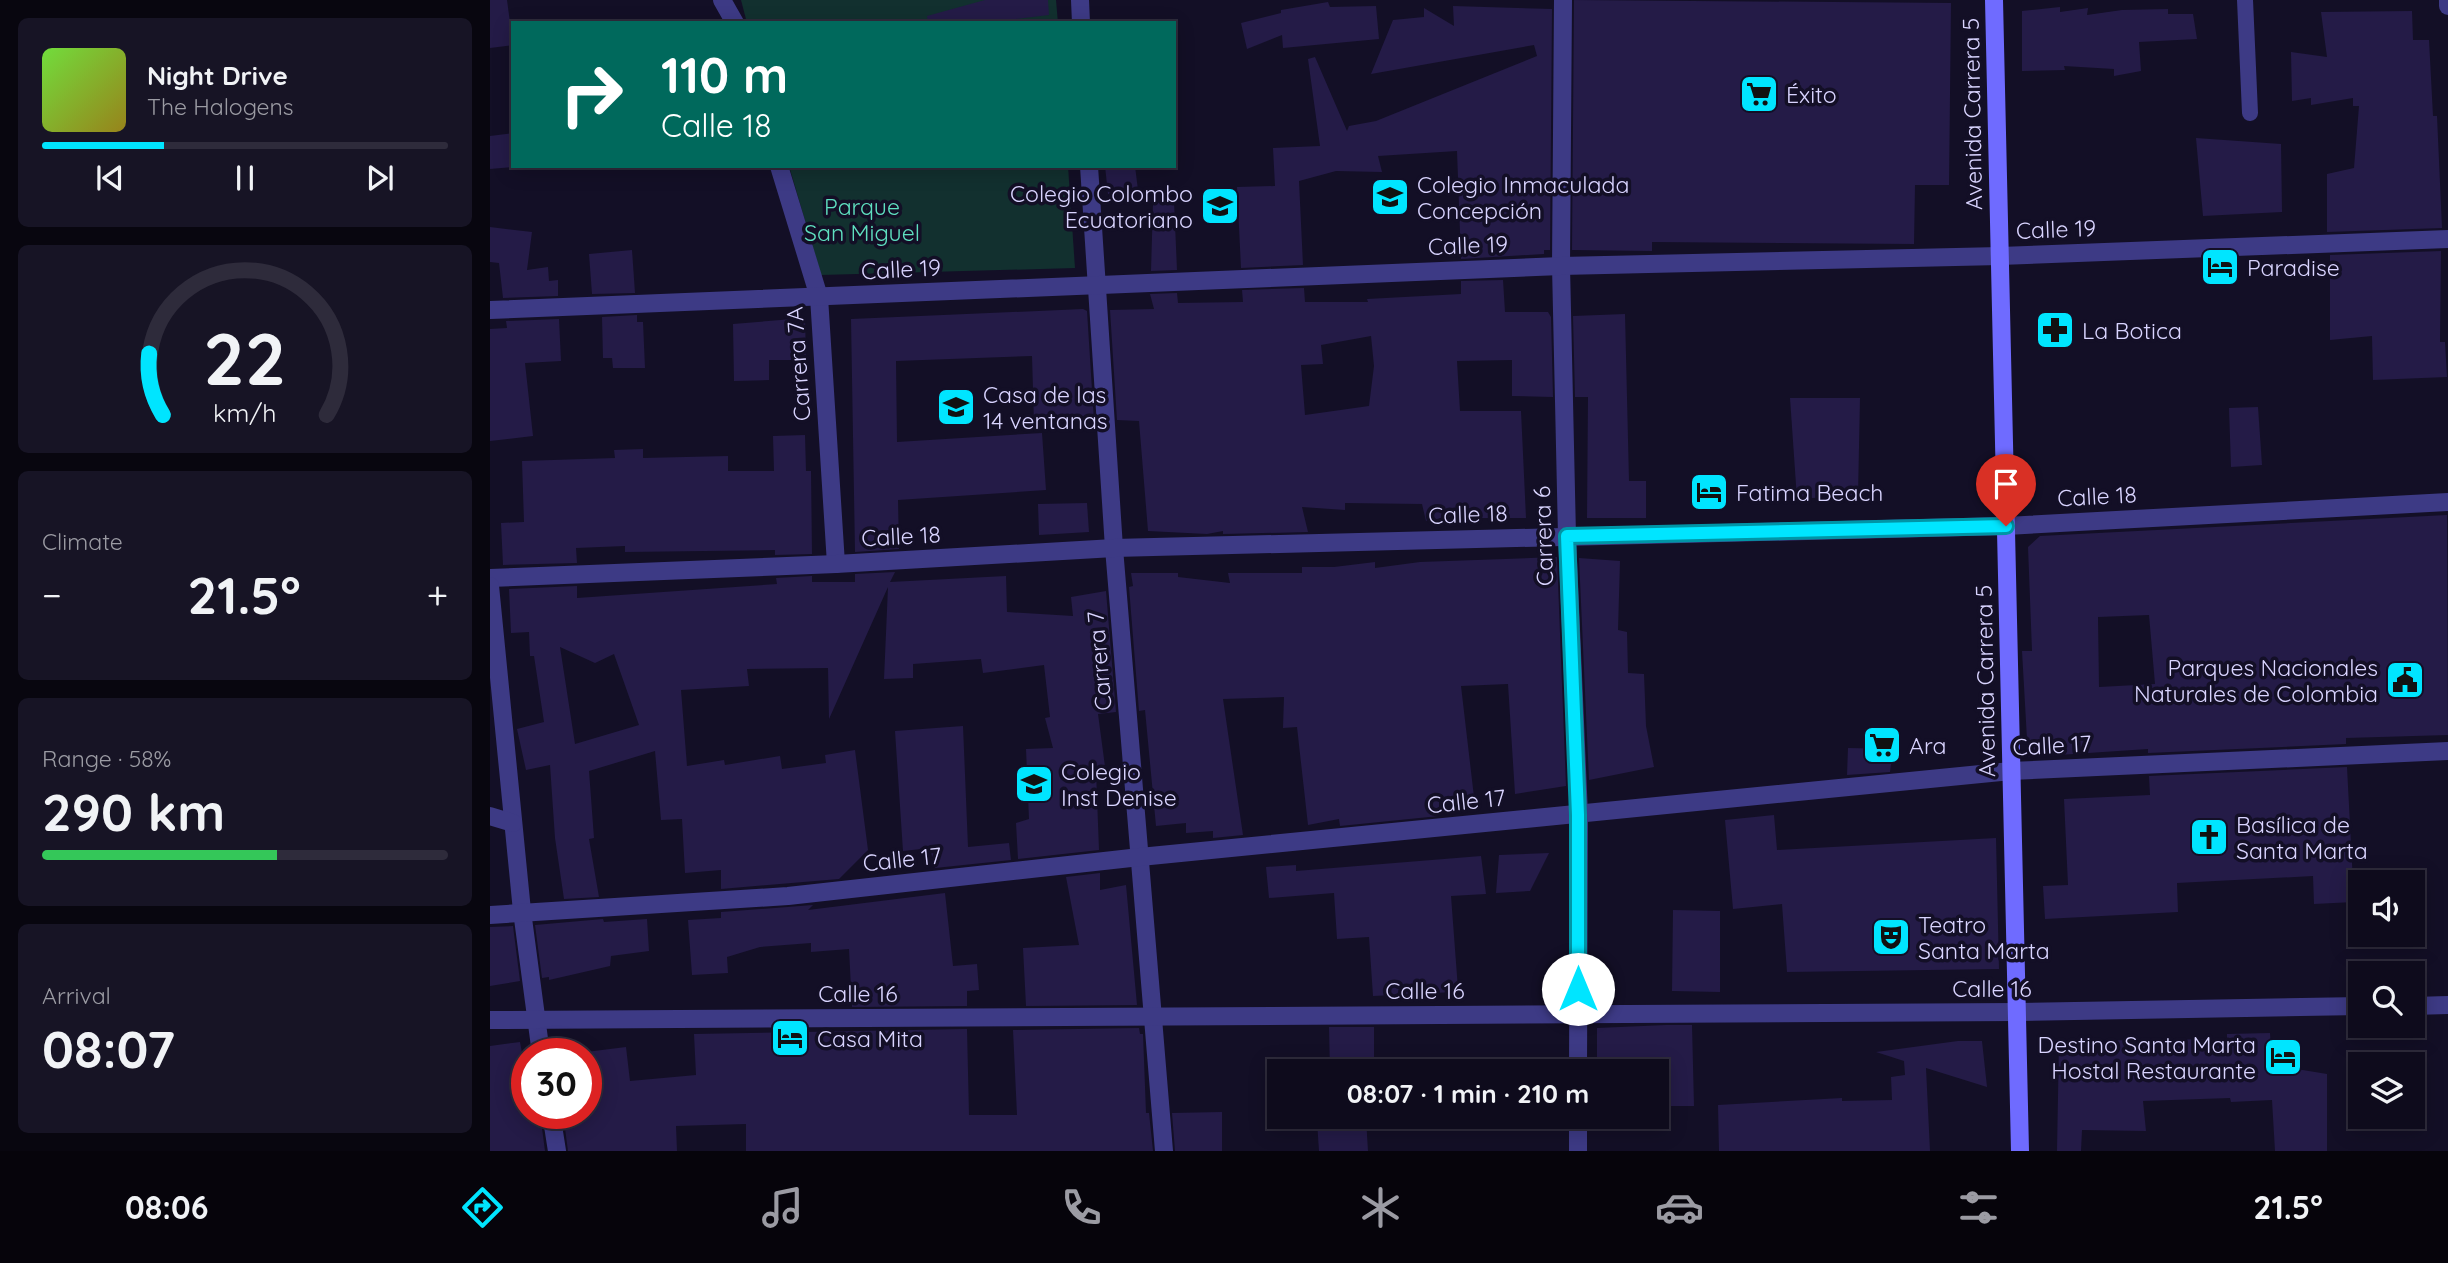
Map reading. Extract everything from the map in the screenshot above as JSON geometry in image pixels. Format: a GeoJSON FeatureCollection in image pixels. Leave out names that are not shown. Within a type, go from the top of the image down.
{"type":"FeatureCollection","features":[{"type":"Feature","properties":{"kind":"street"},"geometry":{"type":"LineString","coordinates":[[722,0],[733,21]]}},
{"type":"Feature","properties":{"kind":"street"},"geometry":{"type":"LineString","coordinates":[[1080,0],[1081,21]]}},
{"type":"Feature","properties":{"kind":"street","name":"Carrera 6"},"geometry":{"type":"LineString","coordinates":[[1563,0],[1561,266],[1567,536],[1578,815],[1578,1059]]}},
{"type":"Feature","properties":{"kind":"street","name":"Avenida Carrera 5"},"geometry":{"type":"LineString","coordinates":[[1994,0],[2020,1151]]}},
{"type":"Feature","properties":{"kind":"street"},"geometry":{"type":"LineString","coordinates":[[2448,0],[2448,6]]}},
{"type":"Feature","properties":{"kind":"street","name":"Carrera 7A"},"geometry":{"type":"LineString","coordinates":[[780,168],[819,297],[836,564]]}},
{"type":"Feature","properties":{"kind":"street","name":"Carrera 7"},"geometry":{"type":"LineString","coordinates":[[1089,168],[1114,548],[1164,1151]]}},
{"type":"Feature","properties":{"kind":"street","name":"Calle 19"},"geometry":{"type":"LineString","coordinates":[[490,310],[1561,266],[2000,256],[2448,239]]}},
{"type":"Feature","properties":{"kind":"street","name":"Calle 18"},"geometry":{"type":"LineString","coordinates":[[490,579],[836,564],[1114,548],[2006,526],[2448,502]]}},
{"type":"Feature","properties":{"kind":"street"},"geometry":{"type":"LineString","coordinates":[[490,586],[522,911],[538,1038]]}},
{"type":"Feature","properties":{"kind":"street","name":"Calle 17"},"geometry":{"type":"LineString","coordinates":[[490,915],[789,896],[1140,857],[2011,771],[2448,751]]}},
{"type":"Feature","properties":{"kind":"street"},"geometry":{"type":"LineString","coordinates":[[490,816],[513,823]]}},
{"type":"Feature","properties":{"kind":"street"},"geometry":{"type":"LineString","coordinates":[[2425,1006],[2448,1005]]}},
{"type":"Feature","properties":{"kind":"street","name":"Calle 16"},"geometry":{"type":"LineString","coordinates":[[490,1020],[2018,1012],[2348,1006]]}},
{"type":"Feature","properties":{"kind":"street"},"geometry":{"type":"LineString","coordinates":[[554,1129],[557,1151]]}},
{"type":"Feature","properties":{"kind":"street"},"geometry":{"type":"LineString","coordinates":[[1578,1129],[1578,1151]]}},
{"type":"Feature","properties":{"kind":"lane"},"geometry":{"type":"LineString","coordinates":[[2245,0],[2250,113]]}},
{"type":"Feature","properties":{"kind":"green space"},"geometry":{"type":"Polygon","coordinates":[[[741,0],[1056,0],[1058,21],[746,21],[741,0]]]}},
{"type":"Feature","properties":{"kind":"green space","name":"Parque San Miguel"},"geometry":{"type":"Polygon","coordinates":[[[790,168],[1068,168],[1075,268],[821,275],[790,168]]]}},
{"type":"Feature","properties":{"kind":"building"},"geometry":{"type":"Polygon","coordinates":[[[490,0],[507,0],[511,45],[490,48],[490,0]]]}},
{"type":"Feature","properties":{"kind":"building"},"geometry":{"type":"Polygon","coordinates":[[[985,0],[1048,0],[1049,15],[998,21],[928,21],[927,16],[985,0]]]}},
{"type":"Feature","properties":{"kind":"building","name":"Éxito"},"geometry":{"type":"Polygon","coordinates":[[[1574,0],[1951,3],[1949,185],[1915,185],[1914,244],[1652,242],[1652,251],[1572,250],[1574,0]]]}},
{"type":"Feature","properties":{"kind":"building"},"geometry":{"type":"Polygon","coordinates":[[[1328,2],[1330,7],[1376,6],[1379,39],[1283,48],[1282,35],[1247,49],[1241,23],[1281,13],[1281,10],[1328,2]]]}},
{"type":"Feature","properties":{"kind":"building"},"geometry":{"type":"Polygon","coordinates":[[[1453,6],[1552,9],[1550,250],[1544,250],[1544,254],[1461,259],[1457,151],[1378,156],[1382,172],[1336,171],[1299,181],[1303,265],[1241,268],[1237,187],[1275,186],[1273,148],[1320,146],[1308,59],[1315,57],[1347,131],[1349,126],[1376,121],[1537,56],[1534,45],[1371,74],[1393,20],[1424,17],[1424,8],[1454,26],[1453,6]]]}},
{"type":"Feature","properties":{"kind":"building"},"geometry":{"type":"Polygon","coordinates":[[[2060,7],[2060,12],[2088,8],[2087,15],[2122,10],[2168,9],[2168,14],[2193,14],[2197,39],[2139,42],[2141,71],[2114,76],[2114,69],[2064,66],[2065,70],[2022,71],[2022,11],[2060,7]]]}},
{"type":"Feature","properties":{"kind":"building"},"geometry":{"type":"Polygon","coordinates":[[[2412,11],[2413,40],[2429,40],[2433,116],[2437,116],[2442,228],[2327,232],[2327,174],[2354,168],[2359,106],[2353,106],[2353,98],[2311,105],[2311,98],[2292,101],[2291,52],[2327,57],[2321,12],[2412,11]]]}},
{"type":"Feature","properties":{"kind":"building"},"geometry":{"type":"Polygon","coordinates":[[[511,133],[511,167],[490,169],[490,136],[511,133]]]}},
{"type":"Feature","properties":{"kind":"building"},"geometry":{"type":"Polygon","coordinates":[[[2196,138],[2281,144],[2282,212],[2203,216],[2196,138]]]}},
{"type":"Feature","properties":{"kind":"building"},"geometry":{"type":"Polygon","coordinates":[[[1105,168],[1135,168],[1138,190],[1108,194],[1105,168]]]}},
{"type":"Feature","properties":{"kind":"building"},"geometry":{"type":"Polygon","coordinates":[[[1174,201],[1177,270],[1151,271],[1153,203],[1174,201]]]}},
{"type":"Feature","properties":{"kind":"building"},"geometry":{"type":"Polygon","coordinates":[[[490,227],[532,232],[527,270],[548,267],[549,281],[558,280],[558,296],[503,298],[499,263],[490,262],[490,227]]]}},
{"type":"Feature","properties":{"kind":"building"},"geometry":{"type":"Polygon","coordinates":[[[632,250],[635,293],[592,294],[589,254],[632,250]]]}},
{"type":"Feature","properties":{"kind":"building"},"geometry":{"type":"Polygon","coordinates":[[[2441,251],[2440,342],[2445,342],[2447,377],[2373,380],[2372,336],[2330,340],[2330,255],[2441,251]]]}},
{"type":"Feature","properties":{"kind":"building"},"geometry":{"type":"Polygon","coordinates":[[[1503,280],[1505,312],[1548,312],[1551,317],[1553,397],[1512,396],[1512,360],[1457,361],[1460,411],[1521,411],[1526,518],[1464,518],[1464,514],[1426,521],[1422,504],[1345,503],[1345,510],[1302,507],[1308,532],[1223,534],[1223,531],[1207,534],[1148,531],[1139,421],[1117,420],[1110,310],[1154,309],[1150,294],[1177,293],[1178,303],[1243,302],[1242,290],[1304,288],[1305,302],[1368,302],[1367,299],[1461,294],[1461,281],[1503,280]],[[1371,336],[1321,345],[1323,364],[1301,365],[1305,415],[1369,406],[1374,366],[1371,336]]]}},
{"type":"Feature","properties":{"kind":"building"},"geometry":{"type":"Polygon","coordinates":[[[1083,309],[1087,311],[1094,421],[1034,423],[1032,356],[896,361],[897,442],[1042,433],[1046,490],[898,500],[899,549],[855,552],[851,319],[1083,309]]]}},
{"type":"Feature","properties":{"kind":"building"},"geometry":{"type":"Polygon","coordinates":[[[1625,314],[1629,481],[1646,481],[1646,518],[1587,518],[1588,397],[1575,397],[1573,316],[1625,314]]]}},
{"type":"Feature","properties":{"kind":"building"},"geometry":{"type":"Polygon","coordinates":[[[637,315],[637,322],[643,322],[645,368],[613,368],[612,358],[603,358],[602,317],[637,315]]]}},
{"type":"Feature","properties":{"kind":"building"},"geometry":{"type":"Polygon","coordinates":[[[805,318],[806,360],[769,360],[769,380],[734,381],[733,324],[805,318]]]}},
{"type":"Feature","properties":{"kind":"building"},"geometry":{"type":"Polygon","coordinates":[[[559,319],[561,361],[525,363],[533,436],[490,441],[490,329],[507,328],[506,321],[559,319]]]}},
{"type":"Feature","properties":{"kind":"building"},"geometry":{"type":"Polygon","coordinates":[[[1790,398],[1860,398],[1858,495],[1797,499],[1790,398]]]}},
{"type":"Feature","properties":{"kind":"building"},"geometry":{"type":"Polygon","coordinates":[[[2258,407],[2262,465],[2231,467],[2229,408],[2258,407]]]}},
{"type":"Feature","properties":{"kind":"building"},"geometry":{"type":"Polygon","coordinates":[[[805,435],[806,471],[811,471],[812,554],[775,555],[775,550],[625,552],[625,546],[576,548],[577,563],[503,565],[501,523],[524,522],[522,461],[615,458],[614,450],[643,449],[643,458],[728,456],[728,471],[774,471],[773,436],[805,435]]]}},
{"type":"Feature","properties":{"kind":"building"},"geometry":{"type":"Polygon","coordinates":[[[1087,503],[1089,532],[1039,535],[1038,504],[1087,503]]]}},
{"type":"Feature","properties":{"kind":"building"},"geometry":{"type":"Polygon","coordinates":[[[2447,515],[2448,735],[2346,738],[2346,744],[2148,753],[2148,749],[2028,757],[2022,651],[2032,651],[2028,547],[2040,536],[2447,515]],[[2149,615],[2098,617],[2099,687],[2155,684],[2149,615]]]}},
{"type":"Feature","properties":{"kind":"building"},"geometry":{"type":"Polygon","coordinates":[[[1557,557],[1566,786],[1515,794],[1508,684],[1461,686],[1474,797],[1439,799],[1439,816],[1340,826],[1339,819],[1308,825],[1297,727],[1283,728],[1284,697],[1223,699],[1243,835],[1213,838],[1213,831],[1186,833],[1186,823],[1156,826],[1145,710],[1139,711],[1129,587],[1133,586],[1131,573],[1178,573],[1178,577],[1230,583],[1228,573],[1302,573],[1302,567],[1334,567],[1375,562],[1375,568],[1420,562],[1557,557]]]}},
{"type":"Feature","properties":{"kind":"building"},"geometry":{"type":"Polygon","coordinates":[[[1579,558],[1620,561],[1618,630],[1627,632],[1628,673],[1644,674],[1646,726],[1654,767],[1589,780],[1579,558]]]}},
{"type":"Feature","properties":{"kind":"building"},"geometry":{"type":"Polygon","coordinates":[[[895,572],[890,582],[1006,576],[1007,612],[1073,616],[1071,597],[1106,591],[1116,712],[1098,714],[1106,774],[1096,771],[1099,850],[1018,859],[1016,823],[1029,819],[1026,749],[1053,748],[1045,718],[1050,717],[1044,665],[983,673],[981,659],[913,664],[913,678],[884,679],[888,587],[829,719],[828,668],[747,669],[749,686],[681,690],[687,766],[724,760],[725,765],[780,756],[782,769],[826,763],[825,755],[855,750],[868,850],[839,879],[721,889],[721,870],[685,873],[682,819],[661,820],[655,751],[589,771],[594,838],[589,839],[599,897],[564,899],[555,838],[550,765],[526,770],[517,729],[544,722],[534,656],[530,656],[529,632],[511,633],[509,589],[577,586],[577,598],[777,584],[776,578],[812,576],[812,582],[855,582],[855,574],[895,572]],[[560,647],[575,744],[639,725],[614,654],[595,663],[560,647]]]}},
{"type":"Feature","properties":{"kind":"building"},"geometry":{"type":"Polygon","coordinates":[[[963,726],[968,847],[1009,843],[1011,860],[935,868],[930,848],[903,851],[895,731],[963,726]]]}},
{"type":"Feature","properties":{"kind":"building"},"geometry":{"type":"Polygon","coordinates":[[[1848,748],[1893,749],[1890,772],[1847,775],[1848,748]]]}},
{"type":"Feature","properties":{"kind":"building","name":"Basílica de Santa Marta"},"geometry":{"type":"Polygon","coordinates":[[[2347,767],[2352,870],[2348,870],[2348,902],[2314,904],[2313,876],[2177,883],[2178,912],[2045,919],[2043,886],[2068,885],[2064,799],[2150,795],[2149,776],[2347,767]]]}},
{"type":"Feature","properties":{"kind":"building","name":"Teatro Santa Marta"},"geometry":{"type":"Polygon","coordinates":[[[1774,815],[1777,850],[1996,838],[1999,969],[1787,972],[1782,904],[1733,909],[1725,820],[1774,815]]]}},
{"type":"Feature","properties":{"kind":"building"},"geometry":{"type":"Polygon","coordinates":[[[1549,853],[1530,891],[1496,893],[1499,855],[1549,853]]]}},
{"type":"Feature","properties":{"kind":"building"},"geometry":{"type":"Polygon","coordinates":[[[1481,856],[1486,894],[1451,896],[1458,989],[1454,992],[1373,996],[1369,937],[1337,939],[1334,893],[1269,898],[1266,867],[1296,865],[1296,871],[1481,856]]]}},
{"type":"Feature","properties":{"kind":"building"},"geometry":{"type":"Polygon","coordinates":[[[1100,873],[1100,890],[1126,885],[1137,1005],[1026,1006],[1023,948],[1079,945],[1066,877],[1100,873]]]}},
{"type":"Feature","properties":{"kind":"building"},"geometry":{"type":"Polygon","coordinates":[[[945,893],[953,966],[977,964],[979,990],[967,991],[967,1006],[852,1007],[849,949],[811,952],[811,943],[760,947],[727,957],[728,973],[692,975],[688,920],[721,918],[721,912],[813,905],[808,910],[945,893]]]}},
{"type":"Feature","properties":{"kind":"building"},"geometry":{"type":"Polygon","coordinates":[[[1673,910],[1720,911],[1720,992],[1672,991],[1673,910]]]}},
{"type":"Feature","properties":{"kind":"building"},"geometry":{"type":"Polygon","coordinates":[[[603,919],[604,922],[647,919],[649,951],[611,956],[610,966],[549,980],[549,977],[542,978],[535,925],[603,919]]]}},
{"type":"Feature","properties":{"kind":"building"},"geometry":{"type":"Polygon","coordinates":[[[513,926],[520,981],[490,986],[490,927],[513,926]]]}},
{"type":"Feature","properties":{"kind":"building"},"geometry":{"type":"Polygon","coordinates":[[[1692,1025],[1694,1106],[1669,1106],[1669,1059],[1597,1059],[1597,1028],[1692,1025]]]}},
{"type":"Feature","properties":{"kind":"building"},"geometry":{"type":"Polygon","coordinates":[[[1329,1027],[1374,1027],[1374,1059],[1330,1059],[1329,1027]]]}},
{"type":"Feature","properties":{"kind":"building"},"geometry":{"type":"Polygon","coordinates":[[[1139,1028],[1140,1034],[1143,1034],[1146,1113],[1149,1113],[1153,1151],[746,1151],[746,1124],[676,1126],[677,1151],[568,1151],[565,1129],[602,1129],[602,1050],[626,1047],[630,1081],[696,1075],[694,1034],[967,1029],[969,1115],[1017,1115],[1013,1030],[1139,1028]]]}},
{"type":"Feature","properties":{"kind":"building"},"geometry":{"type":"Polygon","coordinates":[[[2270,1033],[2272,1065],[2327,1074],[2327,1151],[2275,1151],[2272,1100],[2231,1102],[2230,1098],[2143,1101],[2146,1131],[2082,1130],[2081,1151],[2057,1151],[2059,1041],[2227,1039],[2227,1034],[2270,1033]]]}},
{"type":"Feature","properties":{"kind":"building"},"geometry":{"type":"Polygon","coordinates":[[[1958,1041],[1982,1041],[1987,1087],[1926,1068],[1930,1151],[1719,1151],[1718,1105],[1842,1098],[1842,1101],[1892,1100],[1891,1077],[1905,1075],[1904,1061],[1876,1052],[1958,1041]]]}},
{"type":"Feature","properties":{"kind":"building"},"geometry":{"type":"Polygon","coordinates":[[[511,1043],[511,1129],[542,1129],[545,1151],[490,1151],[490,1046],[511,1043]]]}},
{"type":"Feature","properties":{"kind":"building"},"geometry":{"type":"Polygon","coordinates":[[[1222,1112],[1222,1151],[1175,1151],[1172,1113],[1222,1112]]]}},
{"type":"Feature","properties":{"kind":"building"},"geometry":{"type":"Polygon","coordinates":[[[1318,1129],[1367,1129],[1368,1151],[1319,1151],[1318,1129]]]}},
{"type":"Feature","properties":{"kind":"place","name":"Éxito"},"geometry":{"type":"Point","coordinates":[1759,94]}},
{"type":"Feature","properties":{"kind":"place","name":"Colegio Inmaculada Concepción"},"geometry":{"type":"Point","coordinates":[1390,197]}},
{"type":"Feature","properties":{"kind":"place","name":"Colegio Colombo Ecuatoriano"},"geometry":{"type":"Point","coordinates":[1220,206]}},
{"type":"Feature","properties":{"kind":"place","name":"Paradise"},"geometry":{"type":"Point","coordinates":[2220,267]}},
{"type":"Feature","properties":{"kind":"place","name":"La Botica"},"geometry":{"type":"Point","coordinates":[2055,330]}},
{"type":"Feature","properties":{"kind":"place","name":"Casa de las 14 ventanas"},"geometry":{"type":"Point","coordinates":[956,407]}},
{"type":"Feature","properties":{"kind":"place","name":"Fatima Beach"},"geometry":{"type":"Point","coordinates":[1709,492]}},
{"type":"Feature","properties":{"kind":"place","name":"Parques Nacionales Naturales de Colombia"},"geometry":{"type":"Point","coordinates":[2405,680]}},
{"type":"Feature","properties":{"kind":"place","name":"Ara"},"geometry":{"type":"Point","coordinates":[1882,745]}},
{"type":"Feature","properties":{"kind":"place","name":"Colegio Inst Denise"},"geometry":{"type":"Point","coordinates":[1034,784]}},
{"type":"Feature","properties":{"kind":"place","name":"Basílica de Santa Marta"},"geometry":{"type":"Point","coordinates":[2209,837]}},
{"type":"Feature","properties":{"kind":"place","name":"Teatro Santa Marta"},"geometry":{"type":"Point","coordinates":[1891,937]}},
{"type":"Feature","properties":{"kind":"place","name":"Casa Mita"},"geometry":{"type":"Point","coordinates":[790,1038]}},
{"type":"Feature","properties":{"kind":"place","name":"Destino Santa Marta Hostal Restaurante"},"geometry":{"type":"Point","coordinates":[2283,1057]}},
{"type":"Feature","properties":{"kind":"route"},"geometry":{"type":"LineString","coordinates":[[1578,989],[1578,815],[1567,536],[2006,526]]}}]}
